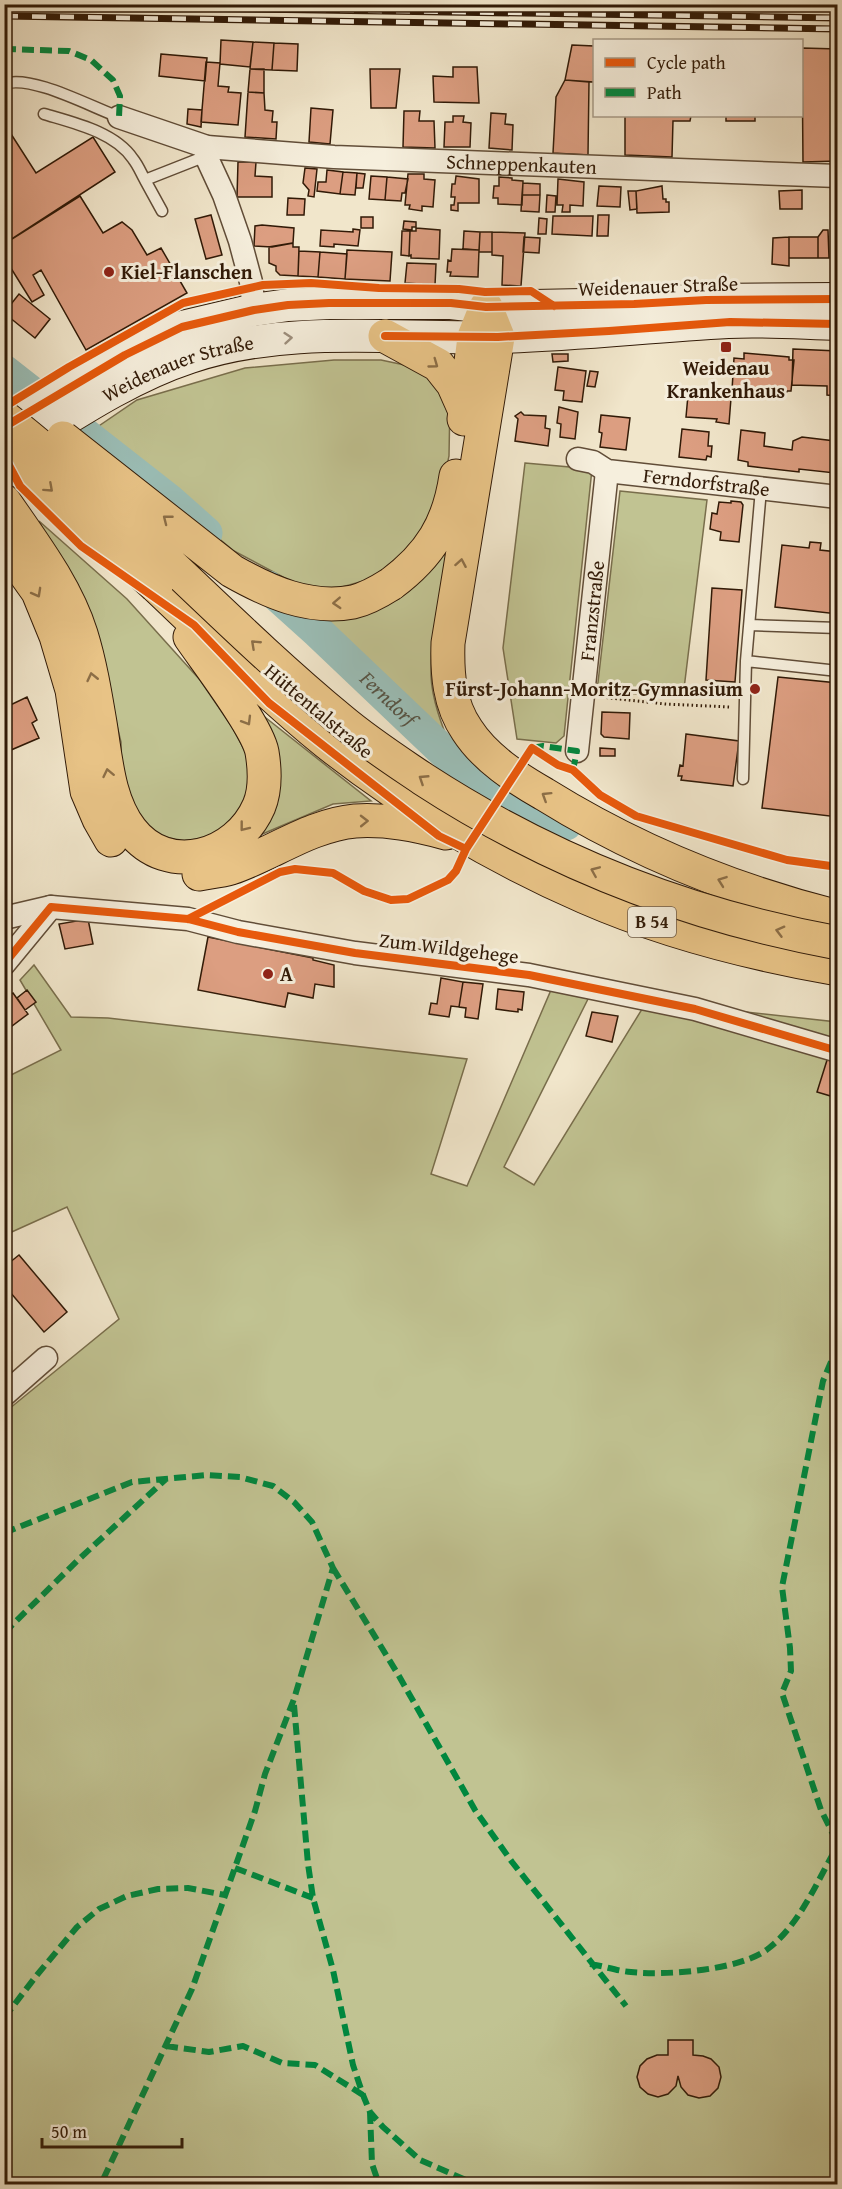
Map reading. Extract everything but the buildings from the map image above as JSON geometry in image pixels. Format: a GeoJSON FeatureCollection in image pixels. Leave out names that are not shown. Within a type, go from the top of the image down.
{"type":"FeatureCollection","features":[{"type":"Feature","properties":{"kind":"highway"},"geometry":{"type":"LineString","coordinates":[[486,307],[486,337],[447,666],[450,692],[456,711],[467,731],[479,745],[521,780],[588,819],[662,856],[764,896],[837,918]]}},
{"type":"Feature","properties":{"kind":"highway"},"geometry":{"type":"LineString","coordinates":[[384,336],[438,365],[453,384],[465,411]]}},
{"type":"Feature","properties":{"kind":"highway"},"geometry":{"type":"LineString","coordinates":[[10,426],[80,450],[232,571],[262,589],[296,600],[324,603],[354,602],[391,584],[425,555],[443,523],[454,485],[465,411],[486,337]]}},
{"type":"Feature","properties":{"kind":"highway","name":"Hüttentalstraße"},"geometry":{"type":"LineString","coordinates":[[10,426],[37,477],[276,700],[327,743],[399,794],[477,842],[567,889],[643,919],[713,941],[787,960],[837,969]]}},
{"type":"Feature","properties":{"kind":"highway","name":"Hüttentalstraße"},"geometry":{"type":"LineString","coordinates":[[10,426],[54,456],[294,680],[344,723],[442,791],[491,821],[549,851],[653,894],[722,916],[797,936],[837,943]]}},
{"type":"Feature","properties":{"kind":"highway"},"geometry":{"type":"LineString","coordinates":[[4,501],[36,547],[63,593],[80,632],[94,682],[108,772],[116,804],[130,830],[146,846],[165,856],[188,859],[226,846],[244,829],[258,806],[265,774],[262,749],[249,723],[156,586]]}},
{"type":"Feature","properties":{"kind":"highway"},"geometry":{"type":"LineString","coordinates":[[4,544],[38,592],[56,636],[72,690],[87,791],[113,843],[134,861],[161,874],[192,875],[230,868],[307,834],[353,821],[384,821],[414,825],[477,842]]}},
{"type":"Feature","properties":{"kind":"main road","name":"Weidenauer Straße"},"geometry":{"type":"LineString","coordinates":[[82,395],[125,355],[182,327],[254,310],[288,305],[451,303],[486,307],[837,299]]}},
{"type":"Feature","properties":{"kind":"main road","name":"Weidenauer Straße"},"geometry":{"type":"LineString","coordinates":[[4,458],[10,426],[82,395],[136,379],[217,349],[246,343],[291,338],[486,337],[730,322],[837,324]]}},
{"type":"Feature","properties":{"kind":"street","name":"Schneppenkauten"},"geometry":{"type":"LineString","coordinates":[[119,117],[206,151],[334,158],[837,176]]}},
{"type":"Feature","properties":{"kind":"street"},"geometry":{"type":"LineString","coordinates":[[206,151],[240,241],[251,282],[254,310]]}},
{"type":"Feature","properties":{"kind":"street","name":"Ferndorfstraße"},"geometry":{"type":"LineString","coordinates":[[578,459],[593,462],[607,471],[837,497]]}},
{"type":"Feature","properties":{"kind":"street","name":"Franzstraße"},"geometry":{"type":"LineString","coordinates":[[576,751],[607,471]]}},
{"type":"Feature","properties":{"kind":"street"},"geometry":{"type":"LineString","coordinates":[[4,964],[51,907]]}},
{"type":"Feature","properties":{"kind":"street","name":"Zum Wildgehege"},"geometry":{"type":"LineString","coordinates":[[4,918],[51,907],[188,919],[238,932],[355,953],[529,975],[695,1009],[837,1051]]}},
{"type":"Feature","properties":{"kind":"street"},"geometry":{"type":"LineString","coordinates":[[4,1395],[46,1358]]}},
{"type":"Feature","properties":{"kind":"lane"},"geometry":{"type":"LineString","coordinates":[[4,84],[13,81],[30,82],[119,117]]}},
{"type":"Feature","properties":{"kind":"lane"},"geometry":{"type":"LineString","coordinates":[[45,114],[93,130],[116,143],[133,157],[162,211]]}},
{"type":"Feature","properties":{"kind":"lane"},"geometry":{"type":"LineString","coordinates":[[145,180],[206,151]]}},
{"type":"Feature","properties":{"kind":"lane"},"geometry":{"type":"LineString","coordinates":[[743,779],[746,661],[761,489]]}},
{"type":"Feature","properties":{"kind":"lane"},"geometry":{"type":"LineString","coordinates":[[750,625],[837,628]]}},
{"type":"Feature","properties":{"kind":"lane"},"geometry":{"type":"LineString","coordinates":[[746,661],[837,671]]}},
{"type":"Feature","properties":{"kind":"path"},"geometry":{"type":"LineString","coordinates":[[582,695],[665,704],[745,708]]}},
{"type":"Feature","properties":{"kind":"green space"},"geometry":{"type":"Polygon","coordinates":[[[334,360],[381,360],[414,367],[438,383],[450,400],[449,456],[440,499],[425,533],[374,578],[335,589],[296,584],[234,551],[90,432],[137,400],[245,368],[334,360]]]}},
{"type":"Feature","properties":{"kind":"green space"},"geometry":{"type":"Polygon","coordinates":[[[525,463],[592,469],[564,736],[556,743],[517,739],[503,648],[525,463]]]}},
{"type":"Feature","properties":{"kind":"green space"},"geometry":{"type":"Polygon","coordinates":[[[620,491],[707,500],[683,697],[597,691],[620,491]]]}},
{"type":"Feature","properties":{"kind":"green space"},"geometry":{"type":"Polygon","coordinates":[[[39,521],[127,599],[200,680],[232,727],[249,759],[247,793],[236,819],[211,838],[179,841],[157,834],[133,815],[122,783],[121,742],[94,632],[39,521]]]}},
{"type":"Feature","properties":{"kind":"green space"},"geometry":{"type":"Polygon","coordinates":[[[443,549],[448,552],[434,629],[431,676],[436,705],[452,751],[316,619],[443,549]]]}},
{"type":"Feature","properties":{"kind":"green space"},"geometry":{"type":"Polygon","coordinates":[[[261,714],[371,801],[333,804],[260,835],[261,714]]]}},
{"type":"Feature","properties":{"kind":"green space"},"geometry":{"type":"Polygon","coordinates":[[[34,965],[71,1017],[108,1018],[467,1059],[431,1174],[467,1186],[557,976],[595,985],[504,1167],[534,1185],[647,1001],[837,1022],[837,2184],[5,2184],[4,1413],[119,1319],[67,1207],[5,1235],[5,1078],[61,1050],[20,980],[34,965]]]}},
{"type":"Feature","properties":{"kind":"waterway","name":"Ferndorf"},"geometry":{"type":"LineString","coordinates":[[4,371],[170,501],[206,533]]}},
{"type":"Feature","properties":{"kind":"waterway","name":"Ferndorf"},"geometry":{"type":"LineString","coordinates":[[268,587],[462,769],[566,824]]}},
{"type":"Feature","properties":{"kind":"railway"},"geometry":{"type":"LineString","coordinates":[[4,5],[838,18]]}},
{"type":"Feature","properties":{"kind":"railway"},"geometry":{"type":"LineString","coordinates":[[4,16],[838,29]]}},
{"type":"Feature","properties":{"kind":"marked path"},"geometry":{"type":"LineString","coordinates":[[4,49],[69,51],[91,60],[113,80],[120,96],[119,117]]}},
{"type":"Feature","properties":{"kind":"marked path"},"geometry":{"type":"LineString","coordinates":[[532,748],[543,746],[577,751],[573,770]]}},
{"type":"Feature","properties":{"kind":"marked path"},"geometry":{"type":"LineString","coordinates":[[838,1345],[823,1381],[782,1587],[791,1671],[782,1693],[821,1810],[838,1844]]}},
{"type":"Feature","properties":{"kind":"marked path"},"geometry":{"type":"LineString","coordinates":[[4,1533],[132,1482],[207,1475],[240,1477],[273,1486],[294,1502],[312,1522],[333,1568],[294,1699],[265,1774],[255,1811],[192,1989],[101,2184]]}},
{"type":"Feature","properties":{"kind":"marked path"},"geometry":{"type":"LineString","coordinates":[[4,1633],[78,1560],[166,1479]]}},
{"type":"Feature","properties":{"kind":"marked path"},"geometry":{"type":"LineString","coordinates":[[333,1568],[399,1676],[475,1810],[512,1862],[626,2006]]}},
{"type":"Feature","properties":{"kind":"marked path"},"geometry":{"type":"LineString","coordinates":[[294,1705],[313,1898],[333,1970],[353,2065],[363,2095],[370,2112],[383,2127],[420,2160],[475,2184]]}},
{"type":"Feature","properties":{"kind":"marked path"},"geometry":{"type":"LineString","coordinates":[[590,1964],[626,1971],[663,1973],[703,1970],[757,1956],[780,1938],[800,1913],[838,1845]]}},
{"type":"Feature","properties":{"kind":"marked path"},"geometry":{"type":"LineString","coordinates":[[235,1868],[313,1898]]}},
{"type":"Feature","properties":{"kind":"marked path"},"geometry":{"type":"LineString","coordinates":[[4,2018],[77,1927],[99,1909],[127,1896],[158,1889],[188,1888],[225,1895]]}},
{"type":"Feature","properties":{"kind":"marked path"},"geometry":{"type":"LineString","coordinates":[[166,2046],[209,2052],[243,2046],[282,2063],[315,2065],[363,2095]]}},
{"type":"Feature","properties":{"kind":"marked path"},"geometry":{"type":"LineString","coordinates":[[370,2112],[372,2164],[379,2184]]}},
{"type":"Feature","properties":{"kind":"marked path"},"geometry":{"type":"LineString","coordinates":[[832,2184],[838,2174]]}},
{"type":"Feature","properties":{"kind":"cycle path"},"geometry":{"type":"LineString","coordinates":[[4,407],[69,367],[183,303],[263,285],[311,283],[485,292],[531,291],[554,306]]}},
{"type":"Feature","properties":{"kind":"cycle path"},"geometry":{"type":"LineString","coordinates":[[4,427],[125,355],[182,327],[254,310],[288,305],[329,303],[451,303],[486,307],[706,300],[838,299]]}},
{"type":"Feature","properties":{"kind":"cycle path"},"geometry":{"type":"LineString","coordinates":[[385,336],[498,337],[730,322],[838,324]]}},
{"type":"Feature","properties":{"kind":"cycle path"},"geometry":{"type":"LineString","coordinates":[[4,456],[20,486],[81,546],[194,625],[269,703],[439,836],[466,849]]}},
{"type":"Feature","properties":{"kind":"cycle path"},"geometry":{"type":"LineString","coordinates":[[188,919],[280,872],[295,869],[333,873],[364,891],[391,900],[408,899],[448,880],[456,871],[466,849],[532,748],[558,765],[573,770],[600,795],[636,816],[787,860],[838,867]]}},
{"type":"Feature","properties":{"kind":"cycle path"},"geometry":{"type":"LineString","coordinates":[[4,964],[51,907],[188,919],[238,932],[355,953],[529,975],[695,1009],[838,1051]]}},
{"type":"Feature","properties":{"kind":"place","name":"Kiel-Flanschen"},"geometry":{"type":"Point","coordinates":[109,272]}},
{"type":"Feature","properties":{"kind":"place","name":"Weidenau Krankenhaus"},"geometry":{"type":"Point","coordinates":[726,347]}},
{"type":"Feature","properties":{"kind":"place","name":"Fürst-Johann-Moritz-Gymnasium"},"geometry":{"type":"Point","coordinates":[755,689]}},
{"type":"Feature","properties":{"kind":"place","name":"A"},"geometry":{"type":"Point","coordinates":[268,974]}}]}
